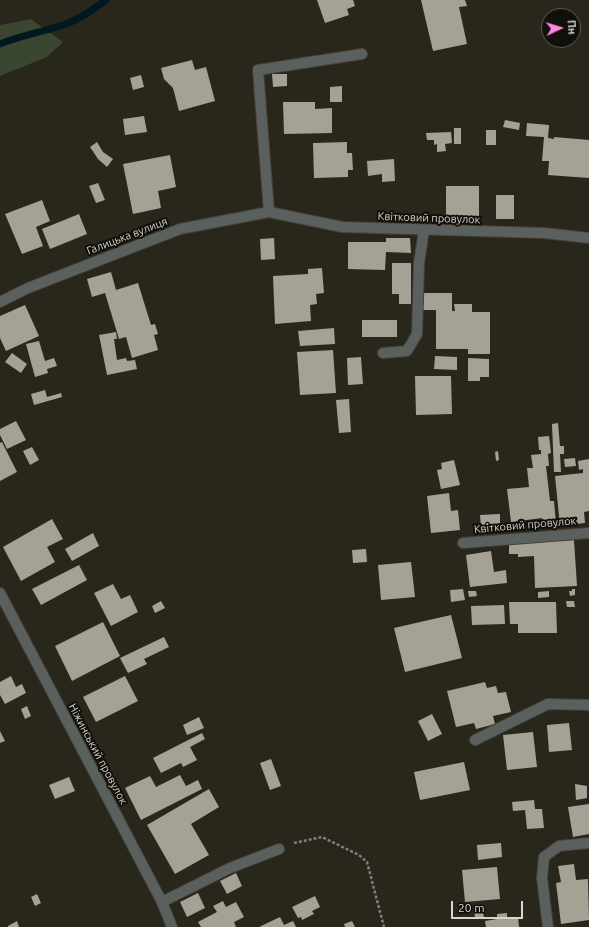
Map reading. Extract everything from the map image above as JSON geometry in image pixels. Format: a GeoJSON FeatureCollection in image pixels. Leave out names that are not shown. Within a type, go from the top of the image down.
{"type":"FeatureCollection","features":[{"type":"Feature","properties":{"kind":"street"},"geometry":{"type":"LineString","coordinates":[[269,212],[258,70],[362,54]]}},
{"type":"Feature","properties":{"kind":"street","name":"Квітковий провулок"},"geometry":{"type":"LineString","coordinates":[[269,212],[342,227],[544,233],[589,238]]}},
{"type":"Feature","properties":{"kind":"street","name":"Галицька вулиця"},"geometry":{"type":"LineString","coordinates":[[0,302],[28,288],[180,229],[269,212]]}},
{"type":"Feature","properties":{"kind":"street"},"geometry":{"type":"LineString","coordinates":[[383,353],[407,350],[417,334],[419,263],[424,230]]}},
{"type":"Feature","properties":{"kind":"street","name":"Квітковий провулок"},"geometry":{"type":"LineString","coordinates":[[463,543],[589,533]]}},
{"type":"Feature","properties":{"kind":"street","name":"Ніжинський провулок"},"geometry":{"type":"LineString","coordinates":[[0,593],[162,902],[172,927]]}},
{"type":"Feature","properties":{"kind":"street"},"geometry":{"type":"LineString","coordinates":[[475,740],[548,704],[589,705]]}},
{"type":"Feature","properties":{"kind":"street"},"geometry":{"type":"LineString","coordinates":[[548,927],[542,878],[544,857],[559,846],[589,843]]}},
{"type":"Feature","properties":{"kind":"street"},"geometry":{"type":"LineString","coordinates":[[162,902],[230,868],[279,849]]}},
{"type":"Feature","properties":{"kind":"path"},"geometry":{"type":"LineString","coordinates":[[279,849],[300,841],[322,837],[359,855],[367,862],[384,927]]}},
{"type":"Feature","properties":{"kind":"green space"},"geometry":{"type":"Polygon","coordinates":[[[31,19],[63,42],[47,57],[0,76],[0,25],[31,19]]]}},
{"type":"Feature","properties":{"kind":"building"},"geometry":{"type":"Polygon","coordinates":[[[317,0],[353,0],[355,6],[347,9],[349,15],[325,23],[317,0]]]}},
{"type":"Feature","properties":{"kind":"building"},"geometry":{"type":"Polygon","coordinates":[[[421,0],[465,0],[467,6],[459,7],[467,44],[433,51],[421,0]]]}},
{"type":"Feature","properties":{"kind":"building"},"geometry":{"type":"Polygon","coordinates":[[[192,60],[195,70],[206,67],[215,101],[179,111],[173,88],[164,79],[161,68],[192,60]]]}},
{"type":"Feature","properties":{"kind":"building"},"geometry":{"type":"Polygon","coordinates":[[[272,74],[287,74],[287,86],[273,87],[272,74]]]}},
{"type":"Feature","properties":{"kind":"building"},"geometry":{"type":"Polygon","coordinates":[[[141,75],[144,87],[133,90],[130,78],[141,75]]]}},
{"type":"Feature","properties":{"kind":"building"},"geometry":{"type":"Polygon","coordinates":[[[342,86],[342,102],[330,102],[330,87],[342,86]]]}},
{"type":"Feature","properties":{"kind":"building"},"geometry":{"type":"Polygon","coordinates":[[[283,102],[315,102],[315,109],[332,108],[332,133],[284,134],[283,102]]]}},
{"type":"Feature","properties":{"kind":"building"},"geometry":{"type":"Polygon","coordinates":[[[144,116],[147,132],[125,135],[123,119],[144,116]]]}},
{"type":"Feature","properties":{"kind":"building"},"geometry":{"type":"Polygon","coordinates":[[[505,120],[520,123],[519,130],[503,127],[505,120]]]}},
{"type":"Feature","properties":{"kind":"building"},"geometry":{"type":"Polygon","coordinates":[[[527,123],[549,125],[548,138],[554,139],[554,137],[589,140],[589,178],[548,175],[549,161],[542,161],[544,137],[526,136],[527,123]]]}},
{"type":"Feature","properties":{"kind":"building"},"geometry":{"type":"Polygon","coordinates":[[[454,128],[461,128],[461,144],[454,144],[454,128]]]}},
{"type":"Feature","properties":{"kind":"building"},"geometry":{"type":"Polygon","coordinates":[[[486,130],[496,130],[496,145],[486,145],[486,130]]]}},
{"type":"Feature","properties":{"kind":"building"},"geometry":{"type":"Polygon","coordinates":[[[451,132],[452,143],[445,144],[446,151],[437,152],[437,144],[434,145],[434,140],[427,140],[426,133],[451,132]]]}},
{"type":"Feature","properties":{"kind":"building"},"geometry":{"type":"Polygon","coordinates":[[[97,142],[103,152],[113,159],[107,167],[98,159],[90,147],[97,142]]]}},
{"type":"Feature","properties":{"kind":"building"},"geometry":{"type":"Polygon","coordinates":[[[347,142],[347,153],[352,153],[353,170],[348,170],[348,177],[314,178],[313,143],[347,142]]]}},
{"type":"Feature","properties":{"kind":"building"},"geometry":{"type":"Polygon","coordinates":[[[170,155],[176,187],[158,191],[161,208],[133,214],[123,164],[170,155]]]}},
{"type":"Feature","properties":{"kind":"building"},"geometry":{"type":"Polygon","coordinates":[[[394,159],[395,181],[382,182],[382,174],[368,176],[367,161],[394,159]]]}},
{"type":"Feature","properties":{"kind":"building"},"geometry":{"type":"Polygon","coordinates":[[[98,183],[105,200],[96,203],[89,186],[98,183]]]}},
{"type":"Feature","properties":{"kind":"building"},"geometry":{"type":"Polygon","coordinates":[[[446,186],[479,186],[479,216],[446,216],[446,186]]]}},
{"type":"Feature","properties":{"kind":"building"},"geometry":{"type":"Polygon","coordinates":[[[496,195],[514,195],[514,219],[496,219],[496,195]]]}},
{"type":"Feature","properties":{"kind":"building"},"geometry":{"type":"Polygon","coordinates":[[[42,200],[50,221],[36,227],[43,246],[22,254],[5,214],[42,200]]]}},
{"type":"Feature","properties":{"kind":"building"},"geometry":{"type":"Polygon","coordinates":[[[79,214],[87,234],[50,249],[42,229],[79,214]]]}},
{"type":"Feature","properties":{"kind":"building"},"geometry":{"type":"Polygon","coordinates":[[[274,238],[275,259],[261,260],[260,239],[274,238]]]}},
{"type":"Feature","properties":{"kind":"building"},"geometry":{"type":"Polygon","coordinates":[[[386,238],[410,238],[411,253],[386,252],[385,270],[348,269],[348,242],[386,242],[386,238]]]}},
{"type":"Feature","properties":{"kind":"building"},"geometry":{"type":"Polygon","coordinates":[[[392,263],[411,263],[411,304],[399,304],[399,294],[392,294],[392,263]]]}},
{"type":"Feature","properties":{"kind":"building"},"geometry":{"type":"Polygon","coordinates":[[[322,268],[324,293],[316,294],[317,304],[310,305],[311,321],[275,324],[273,276],[308,274],[308,269],[322,268]]]}},
{"type":"Feature","properties":{"kind":"building"},"geometry":{"type":"Polygon","coordinates":[[[111,272],[116,290],[138,283],[151,325],[155,324],[158,334],[154,335],[158,350],[132,358],[126,337],[119,339],[105,293],[92,297],[87,279],[111,272]]]}},
{"type":"Feature","properties":{"kind":"building"},"geometry":{"type":"Polygon","coordinates":[[[423,293],[452,293],[452,311],[455,311],[454,304],[472,304],[472,312],[490,312],[490,354],[468,354],[468,349],[436,349],[436,310],[422,310],[423,293]]]}},
{"type":"Feature","properties":{"kind":"building"},"geometry":{"type":"Polygon","coordinates":[[[25,305],[39,336],[6,351],[0,338],[0,316],[25,305]]]}},
{"type":"Feature","properties":{"kind":"building"},"geometry":{"type":"Polygon","coordinates":[[[362,320],[397,320],[397,337],[362,337],[362,320]]]}},
{"type":"Feature","properties":{"kind":"building"},"geometry":{"type":"Polygon","coordinates":[[[334,328],[335,344],[300,346],[298,331],[334,328]]]}},
{"type":"Feature","properties":{"kind":"building"},"geometry":{"type":"Polygon","coordinates":[[[116,332],[117,339],[114,339],[117,360],[126,358],[127,361],[135,360],[137,369],[107,375],[99,335],[116,332]]]}},
{"type":"Feature","properties":{"kind":"building"},"geometry":{"type":"Polygon","coordinates":[[[39,341],[45,361],[54,358],[57,366],[47,369],[48,373],[35,377],[26,344],[39,341]]]}},
{"type":"Feature","properties":{"kind":"building"},"geometry":{"type":"Polygon","coordinates":[[[333,350],[336,393],[300,395],[297,352],[333,350]]]}},
{"type":"Feature","properties":{"kind":"building"},"geometry":{"type":"Polygon","coordinates":[[[12,353],[27,364],[21,373],[5,362],[12,353]]]}},
{"type":"Feature","properties":{"kind":"building"},"geometry":{"type":"Polygon","coordinates":[[[435,356],[457,357],[457,370],[434,369],[435,356]]]}},
{"type":"Feature","properties":{"kind":"building"},"geometry":{"type":"Polygon","coordinates":[[[361,357],[363,384],[348,385],[347,358],[361,357]]]}},
{"type":"Feature","properties":{"kind":"building"},"geometry":{"type":"Polygon","coordinates":[[[468,358],[489,359],[489,377],[480,377],[480,381],[468,381],[468,358]]]}},
{"type":"Feature","properties":{"kind":"building"},"geometry":{"type":"Polygon","coordinates":[[[415,376],[451,376],[452,414],[416,415],[415,376]]]}},
{"type":"Feature","properties":{"kind":"building"},"geometry":{"type":"Polygon","coordinates":[[[45,390],[47,397],[61,393],[62,397],[34,405],[31,394],[45,390]]]}},
{"type":"Feature","properties":{"kind":"building"},"geometry":{"type":"Polygon","coordinates":[[[349,399],[351,432],[339,433],[336,400],[349,399]]]}},
{"type":"Feature","properties":{"kind":"building"},"geometry":{"type":"Polygon","coordinates":[[[16,421],[26,440],[7,449],[0,435],[0,429],[16,421]]]}},
{"type":"Feature","properties":{"kind":"building"},"geometry":{"type":"Polygon","coordinates":[[[558,423],[560,446],[564,446],[564,454],[560,454],[561,472],[554,472],[552,424],[558,423]]]}},
{"type":"Feature","properties":{"kind":"building"},"geometry":{"type":"Polygon","coordinates":[[[549,436],[551,453],[548,454],[549,466],[546,466],[550,501],[554,501],[556,524],[543,526],[542,518],[511,522],[507,489],[529,487],[527,468],[533,468],[531,455],[541,454],[541,450],[539,450],[538,437],[549,436]]]}},
{"type":"Feature","properties":{"kind":"building"},"geometry":{"type":"Polygon","coordinates":[[[2,442],[17,472],[0,481],[0,443],[2,442]]]}},
{"type":"Feature","properties":{"kind":"building"},"geometry":{"type":"Polygon","coordinates":[[[32,447],[39,460],[30,465],[23,451],[32,447]]]}},
{"type":"Feature","properties":{"kind":"building"},"geometry":{"type":"Polygon","coordinates":[[[498,451],[499,460],[496,461],[495,452],[498,451]]]}},
{"type":"Feature","properties":{"kind":"building"},"geometry":{"type":"Polygon","coordinates":[[[575,458],[576,466],[565,467],[564,459],[575,458]]]}},
{"type":"Feature","properties":{"kind":"building"},"geometry":{"type":"Polygon","coordinates":[[[589,459],[589,511],[584,512],[585,523],[560,526],[555,476],[583,473],[583,469],[579,470],[578,461],[589,459]]]}},
{"type":"Feature","properties":{"kind":"building"},"geometry":{"type":"Polygon","coordinates":[[[454,460],[460,485],[441,489],[437,470],[442,469],[441,463],[454,460]]]}},
{"type":"Feature","properties":{"kind":"building"},"geometry":{"type":"Polygon","coordinates":[[[449,493],[451,511],[458,510],[460,530],[431,533],[427,496],[449,493]]]}},
{"type":"Feature","properties":{"kind":"building"},"geometry":{"type":"Polygon","coordinates":[[[500,514],[500,528],[481,529],[480,515],[500,514]]]}},
{"type":"Feature","properties":{"kind":"building"},"geometry":{"type":"Polygon","coordinates":[[[52,519],[63,539],[47,547],[55,562],[21,581],[3,547],[52,519]]]}},
{"type":"Feature","properties":{"kind":"building"},"geometry":{"type":"Polygon","coordinates":[[[93,533],[99,546],[72,561],[65,549],[93,533]]]}},
{"type":"Feature","properties":{"kind":"building"},"geometry":{"type":"Polygon","coordinates":[[[574,540],[577,586],[535,588],[534,556],[518,557],[518,554],[509,554],[509,543],[574,540]]]}},
{"type":"Feature","properties":{"kind":"building"},"geometry":{"type":"Polygon","coordinates":[[[366,549],[367,562],[353,563],[352,550],[366,549]]]}},
{"type":"Feature","properties":{"kind":"building"},"geometry":{"type":"Polygon","coordinates":[[[491,551],[494,572],[506,570],[507,583],[470,587],[466,555],[491,551]]]}},
{"type":"Feature","properties":{"kind":"building"},"geometry":{"type":"Polygon","coordinates":[[[411,562],[415,597],[381,600],[378,565],[411,562]]]}},
{"type":"Feature","properties":{"kind":"building"},"geometry":{"type":"Polygon","coordinates":[[[79,565],[87,580],[41,605],[32,589],[79,565]]]}},
{"type":"Feature","properties":{"kind":"building"},"geometry":{"type":"Polygon","coordinates":[[[113,584],[121,599],[130,595],[138,612],[111,626],[94,593],[113,584]]]}},
{"type":"Feature","properties":{"kind":"building"},"geometry":{"type":"Polygon","coordinates":[[[463,589],[465,600],[451,602],[450,590],[463,589]]]}},
{"type":"Feature","properties":{"kind":"building"},"geometry":{"type":"Polygon","coordinates":[[[572,589],[575,589],[575,595],[570,596],[569,591],[572,591],[572,589]]]}},
{"type":"Feature","properties":{"kind":"building"},"geometry":{"type":"Polygon","coordinates":[[[468,591],[476,591],[477,596],[469,597],[468,591]]]}},
{"type":"Feature","properties":{"kind":"building"},"geometry":{"type":"Polygon","coordinates":[[[549,591],[549,597],[538,598],[538,592],[549,591]]]}},
{"type":"Feature","properties":{"kind":"building"},"geometry":{"type":"Polygon","coordinates":[[[161,601],[165,608],[155,613],[152,606],[161,601]]]}},
{"type":"Feature","properties":{"kind":"building"},"geometry":{"type":"Polygon","coordinates":[[[566,601],[574,601],[575,607],[567,607],[566,601]]]}},
{"type":"Feature","properties":{"kind":"building"},"geometry":{"type":"Polygon","coordinates":[[[509,602],[556,602],[557,633],[518,633],[518,624],[510,624],[509,602]]]}},
{"type":"Feature","properties":{"kind":"building"},"geometry":{"type":"Polygon","coordinates":[[[504,605],[505,624],[472,625],[471,606],[504,605]]]}},
{"type":"Feature","properties":{"kind":"building"},"geometry":{"type":"Polygon","coordinates":[[[451,615],[462,658],[405,672],[394,628],[451,615]]]}},
{"type":"Feature","properties":{"kind":"building"},"geometry":{"type":"Polygon","coordinates":[[[103,622],[120,656],[72,681],[55,646],[103,622]]]}},
{"type":"Feature","properties":{"kind":"building"},"geometry":{"type":"Polygon","coordinates":[[[164,637],[169,647],[144,659],[147,664],[128,673],[120,658],[164,637]]]}},
{"type":"Feature","properties":{"kind":"building"},"geometry":{"type":"Polygon","coordinates":[[[11,676],[16,687],[22,684],[26,693],[5,704],[0,695],[0,682],[11,676]]]}},
{"type":"Feature","properties":{"kind":"building"},"geometry":{"type":"Polygon","coordinates":[[[125,676],[138,701],[96,722],[83,697],[125,676]]]}},
{"type":"Feature","properties":{"kind":"building"},"geometry":{"type":"Polygon","coordinates":[[[485,682],[487,688],[496,686],[498,693],[506,692],[511,712],[493,716],[495,724],[476,729],[474,723],[456,727],[447,691],[485,682]]]}},
{"type":"Feature","properties":{"kind":"building"},"geometry":{"type":"Polygon","coordinates":[[[27,706],[31,716],[25,719],[21,709],[27,706]]]}},
{"type":"Feature","properties":{"kind":"building"},"geometry":{"type":"Polygon","coordinates":[[[432,714],[442,734],[428,741],[418,721],[432,714]]]}},
{"type":"Feature","properties":{"kind":"building"},"geometry":{"type":"Polygon","coordinates":[[[199,717],[204,728],[187,735],[183,725],[199,717]]]}},
{"type":"Feature","properties":{"kind":"building"},"geometry":{"type":"Polygon","coordinates":[[[569,723],[572,750],[549,752],[547,725],[569,723]]]}},
{"type":"Feature","properties":{"kind":"building"},"geometry":{"type":"Polygon","coordinates":[[[0,731],[5,741],[0,743],[0,731]]]}},
{"type":"Feature","properties":{"kind":"building"},"geometry":{"type":"Polygon","coordinates":[[[533,732],[537,767],[507,770],[503,735],[533,732]]]}},
{"type":"Feature","properties":{"kind":"building"},"geometry":{"type":"Polygon","coordinates":[[[202,733],[205,739],[190,747],[197,760],[183,767],[181,763],[161,773],[153,758],[202,733]]]}},
{"type":"Feature","properties":{"kind":"building"},"geometry":{"type":"Polygon","coordinates":[[[271,759],[281,786],[270,790],[260,763],[271,759]]]}},
{"type":"Feature","properties":{"kind":"building"},"geometry":{"type":"Polygon","coordinates":[[[464,762],[470,790],[420,800],[414,772],[464,762]]]}},
{"type":"Feature","properties":{"kind":"building"},"geometry":{"type":"Polygon","coordinates":[[[180,775],[186,786],[198,780],[202,789],[141,820],[125,788],[150,776],[156,787],[180,775]]]}},
{"type":"Feature","properties":{"kind":"building"},"geometry":{"type":"Polygon","coordinates":[[[69,777],[75,791],[55,799],[49,785],[69,777]]]}},
{"type":"Feature","properties":{"kind":"building"},"geometry":{"type":"Polygon","coordinates":[[[575,784],[587,786],[587,798],[576,800],[575,784]]]}},
{"type":"Feature","properties":{"kind":"building"},"geometry":{"type":"Polygon","coordinates":[[[209,789],[219,807],[191,824],[209,855],[175,874],[147,825],[209,789]]]}},
{"type":"Feature","properties":{"kind":"building"},"geometry":{"type":"Polygon","coordinates":[[[534,800],[535,809],[542,809],[544,828],[527,829],[525,810],[513,811],[512,802],[534,800]]]}},
{"type":"Feature","properties":{"kind":"building"},"geometry":{"type":"Polygon","coordinates":[[[589,804],[589,834],[573,837],[568,807],[589,804]]]}},
{"type":"Feature","properties":{"kind":"building"},"geometry":{"type":"Polygon","coordinates":[[[501,843],[502,857],[478,860],[477,845],[501,843]]]}},
{"type":"Feature","properties":{"kind":"building"},"geometry":{"type":"Polygon","coordinates":[[[574,864],[576,880],[588,879],[589,920],[561,924],[556,883],[561,882],[558,866],[574,864]]]}},
{"type":"Feature","properties":{"kind":"building"},"geometry":{"type":"Polygon","coordinates":[[[497,867],[500,899],[465,902],[462,870],[497,867]]]}},
{"type":"Feature","properties":{"kind":"building"},"geometry":{"type":"Polygon","coordinates":[[[236,873],[242,886],[227,894],[220,881],[236,873]]]}},
{"type":"Feature","properties":{"kind":"building"},"geometry":{"type":"Polygon","coordinates":[[[198,893],[205,908],[187,917],[180,902],[198,893]]]}},
{"type":"Feature","properties":{"kind":"building"},"geometry":{"type":"Polygon","coordinates":[[[37,894],[41,903],[35,906],[31,897],[37,894]]]}},
{"type":"Feature","properties":{"kind":"building"},"geometry":{"type":"Polygon","coordinates":[[[315,896],[320,907],[312,911],[314,914],[302,920],[301,917],[298,918],[292,907],[315,896]]]}},
{"type":"Feature","properties":{"kind":"building"},"geometry":{"type":"Polygon","coordinates":[[[223,901],[226,907],[236,902],[244,917],[234,922],[236,927],[201,927],[198,922],[217,912],[213,906],[223,901]]]}},
{"type":"Feature","properties":{"kind":"building"},"geometry":{"type":"Polygon","coordinates":[[[482,905],[484,918],[475,919],[474,906],[482,905]]]}},
{"type":"Feature","properties":{"kind":"building"},"geometry":{"type":"Polygon","coordinates":[[[507,913],[507,918],[518,917],[519,927],[486,927],[485,921],[497,919],[497,914],[507,913]]]}},
{"type":"Feature","properties":{"kind":"building"},"geometry":{"type":"Polygon","coordinates":[[[280,917],[284,925],[293,921],[296,927],[259,927],[280,917]]]}},
{"type":"Feature","properties":{"kind":"building"},"geometry":{"type":"Polygon","coordinates":[[[17,921],[19,927],[8,927],[8,926],[17,921]]]}},
{"type":"Feature","properties":{"kind":"building"},"geometry":{"type":"Polygon","coordinates":[[[352,921],[355,927],[345,927],[344,924],[352,921]]]}},
{"type":"Feature","properties":{"kind":"waterway"},"geometry":{"type":"LineString","coordinates":[[0,44],[69,23],[86,14],[106,0]]}}]}
